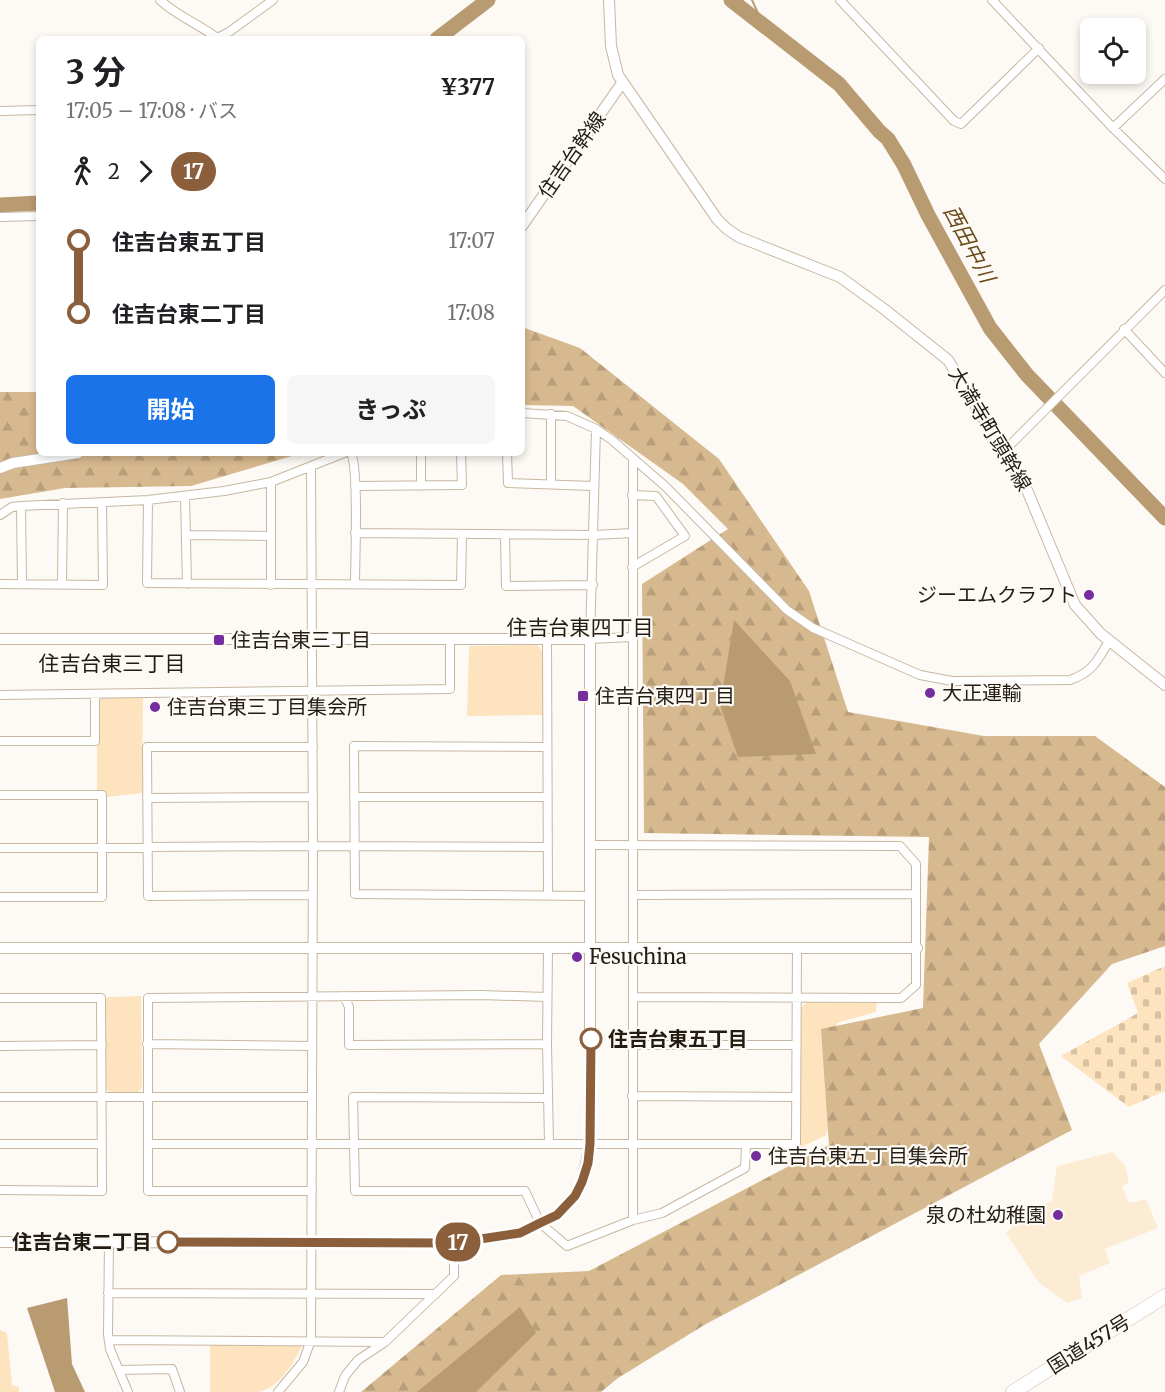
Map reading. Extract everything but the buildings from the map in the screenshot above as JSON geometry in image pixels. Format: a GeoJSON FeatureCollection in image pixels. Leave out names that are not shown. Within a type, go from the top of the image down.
{"type":"FeatureCollection","features":[{"type":"Feature","properties":{"kind":"highway","name":"国道457号"},"geometry":{"type":"LineString","coordinates":[[1013,1392],[1165,1296]]}},
{"type":"Feature","properties":{"kind":"street"},"geometry":{"type":"LineString","coordinates":[[160,0],[214,36]]}},
{"type":"Feature","properties":{"kind":"street"},"geometry":{"type":"LineString","coordinates":[[220,36],[273,0]]}},
{"type":"Feature","properties":{"kind":"street","name":"大満寺町頭幹線"},"geometry":{"type":"LineString","coordinates":[[609,0],[611,46],[622,83],[700,195],[727,229],[739,237],[840,278],[885,309],[937,350],[954,368],[1034,503],[1075,605],[1081,614],[1109,641],[1165,685]]}},
{"type":"Feature","properties":{"kind":"street"},"geometry":{"type":"LineString","coordinates":[[840,0],[954,121],[961,124],[1039,48]]}},
{"type":"Feature","properties":{"kind":"street"},"geometry":{"type":"LineString","coordinates":[[993,0],[1113,128],[1165,179]]}},
{"type":"Feature","properties":{"kind":"street"},"geometry":{"type":"LineString","coordinates":[[1113,128],[1165,79]]}},
{"type":"Feature","properties":{"kind":"street","name":"住吉台幹線"},"geometry":{"type":"LineString","coordinates":[[527,214],[622,83]]}},
{"type":"Feature","properties":{"kind":"street"},"geometry":{"type":"LineString","coordinates":[[0,111],[36,110]]}},
{"type":"Feature","properties":{"kind":"street"},"geometry":{"type":"LineString","coordinates":[[0,218],[36,216]]}},
{"type":"Feature","properties":{"kind":"street"},"geometry":{"type":"LineString","coordinates":[[1004,451],[1165,290]]}},
{"type":"Feature","properties":{"kind":"street"},"geometry":{"type":"LineString","coordinates":[[1124,329],[1165,372]]}},
{"type":"Feature","properties":{"kind":"street"},"geometry":{"type":"LineString","coordinates":[[525,413],[567,416],[596,429],[665,486],[787,610],[813,628],[920,675],[952,681],[1070,680],[1083,676],[1091,670],[1109,641]]}},
{"type":"Feature","properties":{"kind":"street"},"geometry":{"type":"LineString","coordinates":[[550,414],[551,484]]}},
{"type":"Feature","properties":{"kind":"street"},"geometry":{"type":"LineString","coordinates":[[0,1242],[454,1243],[520,1233],[557,1215],[575,1196],[582,1182],[590,1144],[590,639],[596,429]]}},
{"type":"Feature","properties":{"kind":"street"},"geometry":{"type":"LineString","coordinates":[[0,468],[13,463],[58,456]]}},
{"type":"Feature","properties":{"kind":"street"},"geometry":{"type":"LineString","coordinates":[[0,515],[12,507],[148,500],[271,482],[337,456]]}},
{"type":"Feature","properties":{"kind":"street"},"geometry":{"type":"LineString","coordinates":[[353,456],[355,584]]}},
{"type":"Feature","properties":{"kind":"street"},"geometry":{"type":"LineString","coordinates":[[421,456],[422,486]]}},
{"type":"Feature","properties":{"kind":"street"},"geometry":{"type":"LineString","coordinates":[[355,486],[462,485],[461,456]]}},
{"type":"Feature","properties":{"kind":"street"},"geometry":{"type":"LineString","coordinates":[[507,456],[508,483],[593,486]]}},
{"type":"Feature","properties":{"kind":"street"},"geometry":{"type":"LineString","coordinates":[[633,459],[633,1220]]}},
{"type":"Feature","properties":{"kind":"street"},"geometry":{"type":"LineString","coordinates":[[278,1392],[303,1362],[311,1340],[313,747],[311,467]]}},
{"type":"Feature","properties":{"kind":"street"},"geometry":{"type":"LineString","coordinates":[[271,482],[271,585]]}},
{"type":"Feature","properties":{"kind":"street"},"geometry":{"type":"LineString","coordinates":[[632,495],[656,495],[685,536],[632,567]]}},
{"type":"Feature","properties":{"kind":"street"},"geometry":{"type":"LineString","coordinates":[[185,496],[187,584]]}},
{"type":"Feature","properties":{"kind":"street"},"geometry":{"type":"LineString","coordinates":[[148,500],[147,583],[461,585],[462,535]]}},
{"type":"Feature","properties":{"kind":"street"},"geometry":{"type":"LineString","coordinates":[[62,584],[63,503]]}},
{"type":"Feature","properties":{"kind":"street"},"geometry":{"type":"LineString","coordinates":[[0,584],[103,585],[102,503]]}},
{"type":"Feature","properties":{"kind":"street"},"geometry":{"type":"LineString","coordinates":[[21,506],[22,584]]}},
{"type":"Feature","properties":{"kind":"street"},"geometry":{"type":"LineString","coordinates":[[355,533],[462,535],[632,533]]}},
{"type":"Feature","properties":{"kind":"street"},"geometry":{"type":"LineString","coordinates":[[505,535],[506,586],[593,585]]}},
{"type":"Feature","properties":{"kind":"street"},"geometry":{"type":"LineString","coordinates":[[186,536],[271,536]]}},
{"type":"Feature","properties":{"kind":"street"},"geometry":{"type":"LineString","coordinates":[[0,639],[312,640],[632,637]]}},
{"type":"Feature","properties":{"kind":"street"},"geometry":{"type":"LineString","coordinates":[[0,695],[450,689],[450,639]]}},
{"type":"Feature","properties":{"kind":"street"},"geometry":{"type":"LineString","coordinates":[[547,639],[548,895]]}},
{"type":"Feature","properties":{"kind":"street"},"geometry":{"type":"LineString","coordinates":[[0,741],[95,741],[95,694]]}},
{"type":"Feature","properties":{"kind":"street"},"geometry":{"type":"LineString","coordinates":[[547,747],[354,746],[355,894],[591,896]]}},
{"type":"Feature","properties":{"kind":"street"},"geometry":{"type":"LineString","coordinates":[[313,747],[147,747],[148,896],[313,895]]}},
{"type":"Feature","properties":{"kind":"street"},"geometry":{"type":"LineString","coordinates":[[0,795],[102,795],[104,847],[102,897],[0,897]]}},
{"type":"Feature","properties":{"kind":"street"},"geometry":{"type":"LineString","coordinates":[[147,798],[313,797]]}},
{"type":"Feature","properties":{"kind":"street"},"geometry":{"type":"LineString","coordinates":[[354,797],[547,797]]}},
{"type":"Feature","properties":{"kind":"street"},"geometry":{"type":"LineString","coordinates":[[591,845],[900,846],[916,864],[916,985],[901,998],[633,997]]}},
{"type":"Feature","properties":{"kind":"street"},"geometry":{"type":"LineString","coordinates":[[0,848],[547,847]]}},
{"type":"Feature","properties":{"kind":"street"},"geometry":{"type":"LineString","coordinates":[[633,895],[916,894]]}},
{"type":"Feature","properties":{"kind":"street"},"geometry":{"type":"LineString","coordinates":[[149,1144],[796,1144],[797,947]]}},
{"type":"Feature","properties":{"kind":"street"},"geometry":{"type":"LineString","coordinates":[[0,948],[917,948]]}},
{"type":"Feature","properties":{"kind":"street"},"geometry":{"type":"LineString","coordinates":[[548,948],[549,1144]]}},
{"type":"Feature","properties":{"kind":"street"},"geometry":{"type":"LineString","coordinates":[[312,1191],[148,1191],[148,998],[481,995],[547,997]]}},
{"type":"Feature","properties":{"kind":"street"},"geometry":{"type":"LineString","coordinates":[[344,996],[348,1007],[348,1045],[547,1044]]}},
{"type":"Feature","properties":{"kind":"street"},"geometry":{"type":"LineString","coordinates":[[0,998],[101,998],[102,1191],[0,1190]]}},
{"type":"Feature","properties":{"kind":"street"},"geometry":{"type":"LineString","coordinates":[[147,1044],[312,1046]]}},
{"type":"Feature","properties":{"kind":"street"},"geometry":{"type":"LineString","coordinates":[[0,1046],[102,1045]]}},
{"type":"Feature","properties":{"kind":"street"},"geometry":{"type":"LineString","coordinates":[[633,1045],[796,1045]]}},
{"type":"Feature","properties":{"kind":"street"},"geometry":{"type":"LineString","coordinates":[[633,1096],[796,1097]]}},
{"type":"Feature","properties":{"kind":"street"},"geometry":{"type":"LineString","coordinates":[[0,1097],[312,1097]]}},
{"type":"Feature","properties":{"kind":"street"},"geometry":{"type":"LineString","coordinates":[[548,1098],[353,1097],[355,1191],[525,1191],[540,1223],[567,1246],[633,1220],[662,1213],[745,1168],[746,1145]]}},
{"type":"Feature","properties":{"kind":"street"},"geometry":{"type":"LineString","coordinates":[[0,1144],[102,1144]]}},
{"type":"Feature","properties":{"kind":"street"},"geometry":{"type":"LineString","coordinates":[[109,1242],[109,1340],[128,1392]]}},
{"type":"Feature","properties":{"kind":"street"},"geometry":{"type":"LineString","coordinates":[[339,1392],[345,1376],[358,1360],[385,1342],[454,1276],[454,1243]]}},
{"type":"Feature","properties":{"kind":"street"},"geometry":{"type":"LineString","coordinates":[[108,1293],[436,1294]]}},
{"type":"Feature","properties":{"kind":"street"},"geometry":{"type":"LineString","coordinates":[[109,1340],[385,1342]]}},
{"type":"Feature","properties":{"kind":"street"},"geometry":{"type":"LineString","coordinates":[[119,1370],[172,1369],[180,1392]]}},
{"type":"Feature","properties":{"kind":"shaded area"},"geometry":{"type":"Polygon","coordinates":[[[734,620],[790,681],[816,754],[738,757],[720,705],[734,620]]]}},
{"type":"Feature","properties":{"kind":"shaded area"},"geometry":{"type":"Polygon","coordinates":[[[1112,1152],[1125,1165],[1129,1182],[1122,1187],[1129,1203],[1146,1199],[1158,1228],[1105,1249],[1110,1263],[1079,1276],[1082,1298],[1067,1303],[1039,1283],[1006,1233],[1031,1210],[1052,1201],[1057,1166],[1112,1152]]]}},
{"type":"Feature","properties":{"kind":"shaded area"},"geometry":{"type":"Polygon","coordinates":[[[67,1298],[72,1364],[85,1392],[55,1392],[27,1308],[67,1298]]]}},
{"type":"Feature","properties":{"kind":"shaded area"},"geometry":{"type":"Polygon","coordinates":[[[520,1307],[536,1333],[476,1392],[417,1392],[520,1307]]]}},
{"type":"Feature","properties":{"kind":"green space"},"geometry":{"type":"Polygon","coordinates":[[[525,328],[580,348],[719,459],[809,591],[848,712],[984,736],[1095,736],[1165,787],[1165,946],[1112,964],[1039,1044],[1072,1130],[706,1324],[618,1378],[601,1392],[361,1392],[501,1275],[589,1271],[829,1145],[821,1029],[923,1008],[929,837],[644,833],[642,584],[728,529],[683,484],[573,406],[525,405],[525,328]]]}},
{"type":"Feature","properties":{"kind":"green space"},"geometry":{"type":"Polygon","coordinates":[[[0,392],[36,392],[36,456],[292,456],[191,486],[65,488],[0,499],[0,392]]]}},
{"type":"Feature","properties":{"kind":"green space"},"geometry":{"type":"Polygon","coordinates":[[[537,645],[543,652],[543,715],[467,716],[469,646],[537,645]]]}},
{"type":"Feature","properties":{"kind":"green space"},"geometry":{"type":"Polygon","coordinates":[[[102,697],[143,697],[142,793],[107,797],[104,793],[97,793],[97,700],[102,697]]]}},
{"type":"Feature","properties":{"kind":"green space"},"geometry":{"type":"Polygon","coordinates":[[[1165,966],[1165,1091],[1129,1107],[1061,1056],[1138,1013],[1127,983],[1165,966]]]}},
{"type":"Feature","properties":{"kind":"green space"},"geometry":{"type":"Polygon","coordinates":[[[141,996],[142,1087],[138,1092],[111,1093],[106,1089],[106,997],[141,996]]]}},
{"type":"Feature","properties":{"kind":"green space"},"geometry":{"type":"Polygon","coordinates":[[[807,1002],[877,1003],[876,1012],[837,1023],[833,1066],[836,1109],[825,1136],[799,1148],[800,1009],[807,1002]]]}},
{"type":"Feature","properties":{"kind":"green space"},"geometry":{"type":"Polygon","coordinates":[[[0,1330],[7,1333],[12,1385],[19,1387],[19,1392],[0,1392],[0,1330]]]}},
{"type":"Feature","properties":{"kind":"green space"},"geometry":{"type":"Polygon","coordinates":[[[210,1345],[302,1345],[285,1374],[266,1390],[216,1392],[210,1392],[210,1345]]]}},
{"type":"Feature","properties":{"kind":"waterway","name":"西田中川"},"geometry":{"type":"LineString","coordinates":[[441,36],[488,0]]}},
{"type":"Feature","properties":{"kind":"waterway","name":"西田中川"},"geometry":{"type":"LineString","coordinates":[[731,0],[839,84],[888,139],[990,328],[1027,375],[1165,518]]}},
{"type":"Feature","properties":{"kind":"waterway"},"geometry":{"type":"LineString","coordinates":[[752,0],[763,24]]}},
{"type":"Feature","properties":{"kind":"waterway","name":"西田中川"},"geometry":{"type":"LineString","coordinates":[[0,205],[36,203]]}},
{"type":"Feature","properties":{"kind":"bus line","name":"17"},"geometry":{"type":"LineString","coordinates":[[168,1242],[454,1243],[520,1233],[557,1215],[575,1196],[582,1182],[588,1163],[590,1144],[591,1039]]}},
{"type":"Feature","properties":{"kind":"place","name":"ジーエムクラフト"},"geometry":{"type":"Point","coordinates":[1089,595]}},
{"type":"Feature","properties":{"kind":"place","name":"住吉台東三丁目"},"geometry":{"type":"Point","coordinates":[219,640]}},
{"type":"Feature","properties":{"kind":"place","name":"大正運輸"},"geometry":{"type":"Point","coordinates":[930,693]}},
{"type":"Feature","properties":{"kind":"place","name":"住吉台東四丁目"},"geometry":{"type":"Point","coordinates":[583,696]}},
{"type":"Feature","properties":{"kind":"place","name":"住吉台東三丁目集会所"},"geometry":{"type":"Point","coordinates":[155,707]}},
{"type":"Feature","properties":{"kind":"place","name":"Fesuchina"},"geometry":{"type":"Point","coordinates":[577,957]}},
{"type":"Feature","properties":{"kind":"place","name":"住吉台東五丁目"},"geometry":{"type":"Point","coordinates":[591,1039]}},
{"type":"Feature","properties":{"kind":"place","name":"住吉台東五丁目集会所"},"geometry":{"type":"Point","coordinates":[756,1156]}},
{"type":"Feature","properties":{"kind":"place","name":"泉の杜幼稚園"},"geometry":{"type":"Point","coordinates":[1058,1215]}},
{"type":"Feature","properties":{"kind":"place","name":"住吉台東二丁目"},"geometry":{"type":"Point","coordinates":[168,1242]}},
{"type":"Feature","properties":{"kind":"district","name":"住吉台東四丁目"},"geometry":{"type":"Point","coordinates":[580,628]}},
{"type":"Feature","properties":{"kind":"district","name":"住吉台東三丁目"},"geometry":{"type":"Point","coordinates":[112,664]}}]}
